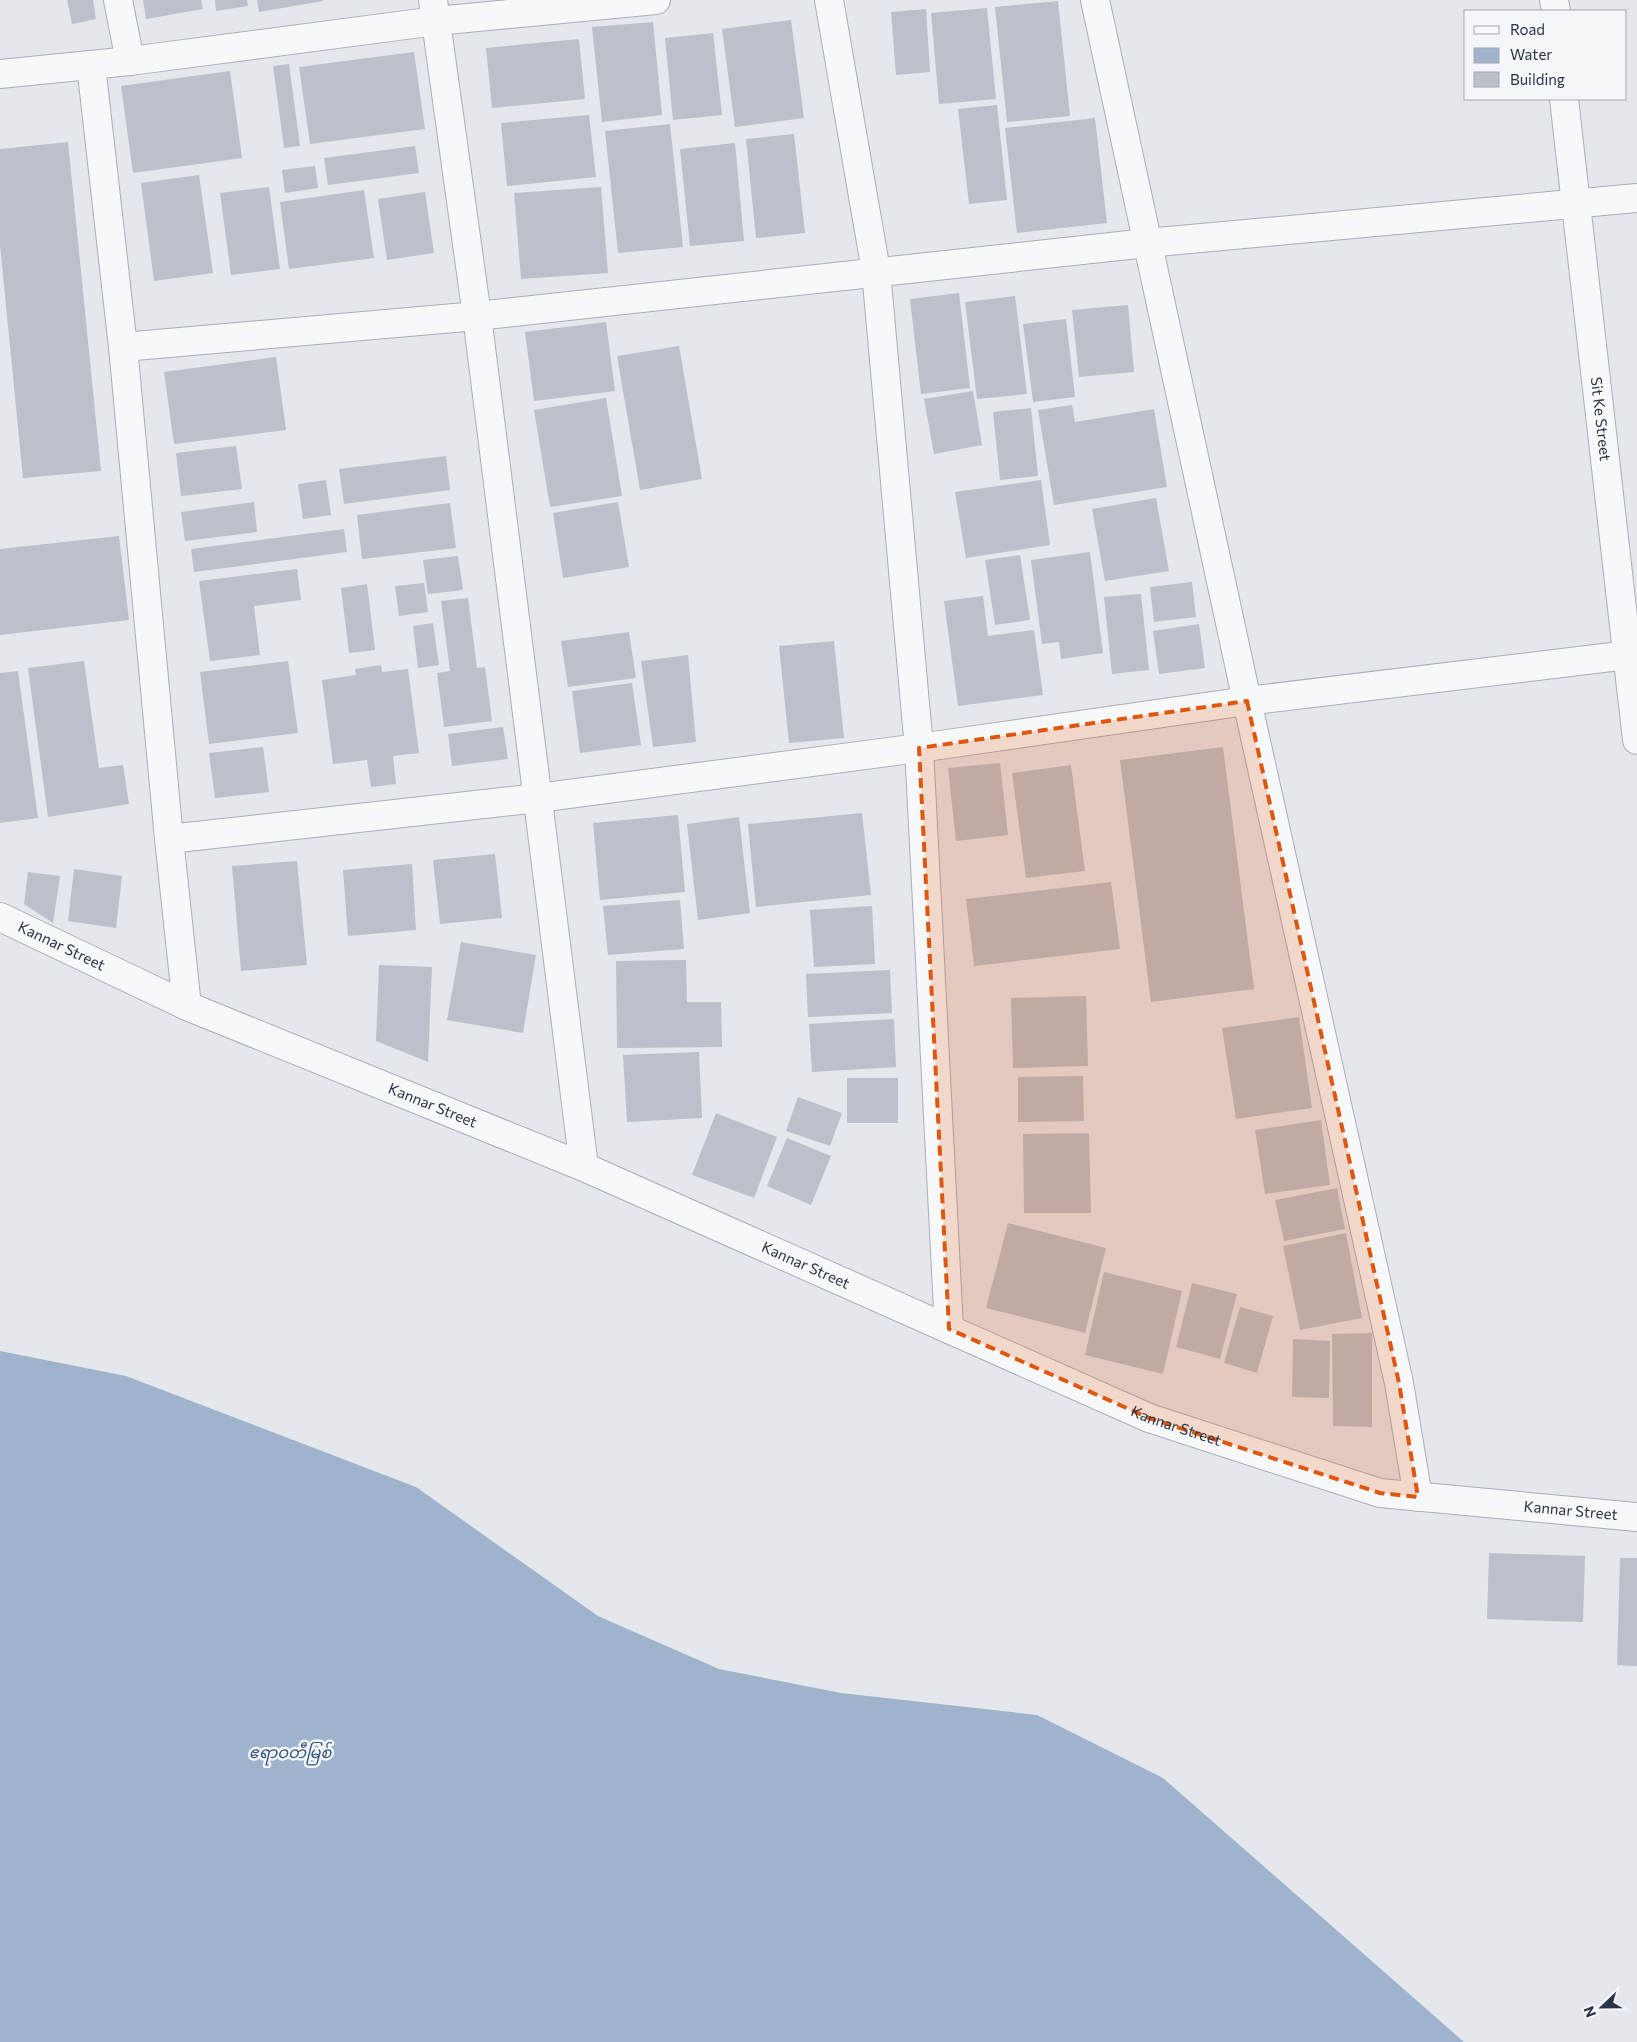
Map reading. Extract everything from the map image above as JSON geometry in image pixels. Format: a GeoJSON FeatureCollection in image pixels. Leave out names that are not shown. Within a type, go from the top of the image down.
{"type":"FeatureCollection","features":[{"type":"Feature","properties":{"kind":"street"},"geometry":{"type":"LineString","coordinates":[[118,0],[130,61]]}},
{"type":"Feature","properties":{"kind":"street"},"geometry":{"type":"LineString","coordinates":[[0,74],[130,61],[435,10],[656,0]]}},
{"type":"Feature","properties":{"kind":"street"},"geometry":{"type":"LineString","coordinates":[[829,0],[876,272],[919,748],[949,1329]]}},
{"type":"Feature","properties":{"kind":"street"},"geometry":{"type":"LineString","coordinates":[[1095,0],[1247,700],[1399,1383],[1418,1497]]}},
{"type":"Feature","properties":{"kind":"street"},"geometry":{"type":"LineString","coordinates":[[435,10],[477,316],[584,1167]]}},
{"type":"Feature","properties":{"kind":"street"},"geometry":{"type":"LineString","coordinates":[[91,65],[123,347],[169,839],[187,1006]]}},
{"type":"Feature","properties":{"kind":"street","name":"Sit Ke Street"},"geometry":{"type":"LineString","coordinates":[[1564,100],[1575,203],[1632,654],[1637,740]]}},
{"type":"Feature","properties":{"kind":"street"},"geometry":{"type":"LineString","coordinates":[[123,347],[477,316],[1147,244],[1637,198]]}},
{"type":"Feature","properties":{"kind":"street"},"geometry":{"type":"LineString","coordinates":[[169,839],[538,798],[919,748],[1247,700],[1632,654]]}},
{"type":"Feature","properties":{"kind":"street","name":"Kannar Street"},"geometry":{"type":"LineString","coordinates":[[0,917],[187,1006],[584,1167],[1149,1418],[1380,1493],[1637,1517]]}},
{"type":"Feature","properties":{"kind":"highlighted area"},"geometry":{"type":"Polygon","coordinates":[[[1247,701],[1399,1383],[1418,1497],[1380,1493],[1149,1418],[949,1329],[919,748],[1247,701]]]}},
{"type":"Feature","properties":{"kind":"water","name":"ဧရာဝတီမြစ်"},"geometry":{"type":"Polygon","coordinates":[[[0,1351],[126,1376],[416,1487],[598,1616],[719,1669],[841,1693],[1037,1715],[1163,1778],[1464,2042],[0,2042],[0,1351]]]}},
{"type":"Feature","properties":{"kind":"building"},"geometry":{"type":"Polygon","coordinates":[[[67,0],[93,0],[96,19],[72,24],[67,0]]]}},
{"type":"Feature","properties":{"kind":"building"},"geometry":{"type":"Polygon","coordinates":[[[143,0],[201,0],[203,9],[146,19],[143,0]]]}},
{"type":"Feature","properties":{"kind":"building"},"geometry":{"type":"Polygon","coordinates":[[[215,0],[247,0],[248,6],[216,11],[215,0]]]}},
{"type":"Feature","properties":{"kind":"building"},"geometry":{"type":"Polygon","coordinates":[[[257,0],[323,0],[323,1],[259,12],[257,0]]]}},
{"type":"Feature","properties":{"kind":"building"},"geometry":{"type":"Polygon","coordinates":[[[1058,1],[1070,116],[1007,122],[995,7],[1058,1]]]}},
{"type":"Feature","properties":{"kind":"building"},"geometry":{"type":"Polygon","coordinates":[[[987,8],[996,99],[939,104],[931,13],[987,8]]]}},
{"type":"Feature","properties":{"kind":"building"},"geometry":{"type":"Polygon","coordinates":[[[926,9],[930,72],[896,75],[891,12],[926,9]]]}},
{"type":"Feature","properties":{"kind":"building"},"geometry":{"type":"Polygon","coordinates":[[[791,20],[804,118],[735,127],[722,29],[791,20]]]}},
{"type":"Feature","properties":{"kind":"building"},"geometry":{"type":"Polygon","coordinates":[[[653,22],[662,115],[602,122],[592,27],[653,22]]]}},
{"type":"Feature","properties":{"kind":"building"},"geometry":{"type":"Polygon","coordinates":[[[713,33],[722,115],[673,120],[665,38],[713,33]]]}},
{"type":"Feature","properties":{"kind":"building"},"geometry":{"type":"Polygon","coordinates":[[[579,39],[585,99],[492,108],[486,48],[579,39]]]}},
{"type":"Feature","properties":{"kind":"building"},"geometry":{"type":"Polygon","coordinates":[[[414,52],[425,129],[310,144],[299,67],[414,52]]]}},
{"type":"Feature","properties":{"kind":"building"},"geometry":{"type":"Polygon","coordinates":[[[289,64],[300,146],[284,148],[273,66],[289,64]]]}},
{"type":"Feature","properties":{"kind":"building"},"geometry":{"type":"Polygon","coordinates":[[[230,71],[242,158],[133,173],[121,86],[230,71]]]}},
{"type":"Feature","properties":{"kind":"building"},"geometry":{"type":"Polygon","coordinates":[[[997,105],[1007,200],[969,204],[958,109],[997,105]]]}},
{"type":"Feature","properties":{"kind":"building"},"geometry":{"type":"Polygon","coordinates":[[[589,115],[596,177],[507,186],[501,123],[589,115]]]}},
{"type":"Feature","properties":{"kind":"building"},"geometry":{"type":"Polygon","coordinates":[[[1095,118],[1107,223],[1017,233],[1005,128],[1095,118]]]}},
{"type":"Feature","properties":{"kind":"building"},"geometry":{"type":"Polygon","coordinates":[[[670,124],[683,247],[618,253],[605,131],[670,124]]]}},
{"type":"Feature","properties":{"kind":"building"},"geometry":{"type":"Polygon","coordinates":[[[794,134],[805,233],[756,238],[746,139],[794,134]]]}},
{"type":"Feature","properties":{"kind":"building"},"geometry":{"type":"Polygon","coordinates":[[[68,142],[101,471],[23,478],[0,245],[0,149],[68,142]]]}},
{"type":"Feature","properties":{"kind":"building"},"geometry":{"type":"Polygon","coordinates":[[[735,143],[744,241],[690,246],[680,149],[735,143]]]}},
{"type":"Feature","properties":{"kind":"building"},"geometry":{"type":"Polygon","coordinates":[[[415,146],[419,173],[328,185],[324,158],[415,146]]]}},
{"type":"Feature","properties":{"kind":"building"},"geometry":{"type":"Polygon","coordinates":[[[315,166],[318,188],[285,193],[282,170],[315,166]]]}},
{"type":"Feature","properties":{"kind":"building"},"geometry":{"type":"Polygon","coordinates":[[[199,175],[213,273],[154,281],[141,183],[199,175]]]}},
{"type":"Feature","properties":{"kind":"building"},"geometry":{"type":"Polygon","coordinates":[[[269,187],[280,269],[231,275],[220,193],[269,187]]]}},
{"type":"Feature","properties":{"kind":"building"},"geometry":{"type":"Polygon","coordinates":[[[601,187],[608,273],[521,279],[514,193],[601,187]]]}},
{"type":"Feature","properties":{"kind":"building"},"geometry":{"type":"Polygon","coordinates":[[[364,190],[374,258],[289,269],[280,202],[364,190]]]}},
{"type":"Feature","properties":{"kind":"building"},"geometry":{"type":"Polygon","coordinates":[[[425,192],[434,253],[387,260],[378,199],[425,192]]]}},
{"type":"Feature","properties":{"kind":"building"},"geometry":{"type":"Polygon","coordinates":[[[959,293],[970,388],[921,394],[910,299],[959,293]]]}},
{"type":"Feature","properties":{"kind":"building"},"geometry":{"type":"Polygon","coordinates":[[[1015,296],[1027,394],[977,399],[965,302],[1015,296]]]}},
{"type":"Feature","properties":{"kind":"building"},"geometry":{"type":"Polygon","coordinates":[[[1128,305],[1134,372],[1079,377],[1072,310],[1128,305]]]}},
{"type":"Feature","properties":{"kind":"building"},"geometry":{"type":"Polygon","coordinates":[[[1066,319],[1075,397],[1033,402],[1023,324],[1066,319]]]}},
{"type":"Feature","properties":{"kind":"building"},"geometry":{"type":"Polygon","coordinates":[[[606,322],[615,391],[534,401],[525,332],[606,322]]]}},
{"type":"Feature","properties":{"kind":"building"},"geometry":{"type":"Polygon","coordinates":[[[679,346],[702,479],[640,490],[617,356],[679,346]]]}},
{"type":"Feature","properties":{"kind":"building"},"geometry":{"type":"Polygon","coordinates":[[[276,357],[286,430],[174,444],[164,372],[276,357]]]}},
{"type":"Feature","properties":{"kind":"building"},"geometry":{"type":"Polygon","coordinates":[[[973,391],[982,445],[934,454],[924,399],[973,391]]]}},
{"type":"Feature","properties":{"kind":"building"},"geometry":{"type":"Polygon","coordinates":[[[606,398],[622,496],[550,507],[534,410],[606,398]]]}},
{"type":"Feature","properties":{"kind":"building"},"geometry":{"type":"Polygon","coordinates":[[[1072,405],[1075,422],[1154,409],[1167,487],[1054,505],[1038,410],[1072,405]]]}},
{"type":"Feature","properties":{"kind":"building"},"geometry":{"type":"Polygon","coordinates":[[[1031,408],[1038,476],[1000,480],[993,412],[1031,408]]]}},
{"type":"Feature","properties":{"kind":"building"},"geometry":{"type":"Polygon","coordinates":[[[236,446],[242,489],[181,496],[176,453],[236,446]]]}},
{"type":"Feature","properties":{"kind":"building"},"geometry":{"type":"Polygon","coordinates":[[[446,456],[450,490],[344,504],[339,469],[446,456]]]}},
{"type":"Feature","properties":{"kind":"building"},"geometry":{"type":"Polygon","coordinates":[[[326,480],[331,515],[303,519],[298,484],[326,480]]]}},
{"type":"Feature","properties":{"kind":"building"},"geometry":{"type":"Polygon","coordinates":[[[1041,480],[1050,545],[966,558],[955,492],[1041,480]]]}},
{"type":"Feature","properties":{"kind":"building"},"geometry":{"type":"Polygon","coordinates":[[[1156,498],[1169,571],[1105,581],[1092,509],[1156,498]]]}},
{"type":"Feature","properties":{"kind":"building"},"geometry":{"type":"Polygon","coordinates":[[[254,502],[257,532],[185,541],[181,512],[254,502]]]}},
{"type":"Feature","properties":{"kind":"building"},"geometry":{"type":"Polygon","coordinates":[[[618,502],[629,567],[563,578],[553,513],[618,502]]]}},
{"type":"Feature","properties":{"kind":"building"},"geometry":{"type":"Polygon","coordinates":[[[450,503],[456,548],[362,559],[357,515],[450,503]]]}},
{"type":"Feature","properties":{"kind":"building"},"geometry":{"type":"Polygon","coordinates":[[[344,529],[347,552],[194,572],[191,549],[344,529]]]}},
{"type":"Feature","properties":{"kind":"building"},"geometry":{"type":"Polygon","coordinates":[[[119,536],[129,620],[0,635],[0,549],[119,536]]]}},
{"type":"Feature","properties":{"kind":"building"},"geometry":{"type":"Polygon","coordinates":[[[1090,552],[1103,653],[1061,659],[1059,642],[1042,644],[1031,560],[1090,552]]]}},
{"type":"Feature","properties":{"kind":"building"},"geometry":{"type":"Polygon","coordinates":[[[1020,555],[1030,620],[995,625],[985,560],[1020,555]]]}},
{"type":"Feature","properties":{"kind":"building"},"geometry":{"type":"Polygon","coordinates":[[[458,556],[463,590],[428,594],[423,560],[458,556]]]}},
{"type":"Feature","properties":{"kind":"building"},"geometry":{"type":"Polygon","coordinates":[[[297,569],[301,600],[254,606],[260,655],[210,661],[199,581],[297,569]]]}},
{"type":"Feature","properties":{"kind":"building"},"geometry":{"type":"Polygon","coordinates":[[[1192,582],[1196,617],[1154,622],[1150,587],[1192,582]]]}},
{"type":"Feature","properties":{"kind":"building"},"geometry":{"type":"Polygon","coordinates":[[[424,583],[428,612],[399,616],[395,586],[424,583]]]}},
{"type":"Feature","properties":{"kind":"building"},"geometry":{"type":"Polygon","coordinates":[[[367,584],[375,650],[349,653],[341,588],[367,584]]]}},
{"type":"Feature","properties":{"kind":"building"},"geometry":{"type":"Polygon","coordinates":[[[1141,594],[1149,670],[1112,674],[1104,597],[1141,594]]]}},
{"type":"Feature","properties":{"kind":"building"},"geometry":{"type":"Polygon","coordinates":[[[983,596],[988,636],[1034,630],[1043,695],[958,706],[944,601],[983,596]]]}},
{"type":"Feature","properties":{"kind":"building"},"geometry":{"type":"Polygon","coordinates":[[[468,598],[477,668],[485,667],[492,721],[444,727],[437,673],[450,671],[441,601],[468,598]]]}},
{"type":"Feature","properties":{"kind":"building"},"geometry":{"type":"Polygon","coordinates":[[[433,623],[439,665],[418,668],[413,626],[433,623]]]}},
{"type":"Feature","properties":{"kind":"building"},"geometry":{"type":"Polygon","coordinates":[[[1199,624],[1205,668],[1159,674],[1153,631],[1199,624]]]}},
{"type":"Feature","properties":{"kind":"building"},"geometry":{"type":"Polygon","coordinates":[[[629,632],[636,678],[568,687],[561,641],[629,632]]]}},
{"type":"Feature","properties":{"kind":"building"},"geometry":{"type":"Polygon","coordinates":[[[834,641],[844,738],[789,743],[779,646],[834,641]]]}},
{"type":"Feature","properties":{"kind":"building"},"geometry":{"type":"Polygon","coordinates":[[[688,655],[696,742],[653,747],[641,661],[688,655]]]}},
{"type":"Feature","properties":{"kind":"building"},"geometry":{"type":"Polygon","coordinates":[[[84,661],[99,768],[123,765],[129,804],[48,817],[28,668],[84,661]]]}},
{"type":"Feature","properties":{"kind":"building"},"geometry":{"type":"Polygon","coordinates":[[[288,661],[298,733],[209,744],[200,672],[288,661]]]}},
{"type":"Feature","properties":{"kind":"building"},"geometry":{"type":"Polygon","coordinates":[[[381,665],[382,672],[408,669],[419,753],[393,756],[396,784],[371,787],[367,760],[333,764],[322,680],[356,675],[355,669],[381,665]]]}},
{"type":"Feature","properties":{"kind":"building"},"geometry":{"type":"Polygon","coordinates":[[[18,671],[38,818],[0,823],[0,673],[18,671]]]}},
{"type":"Feature","properties":{"kind":"building"},"geometry":{"type":"Polygon","coordinates":[[[632,683],[641,745],[580,753],[572,691],[632,683]]]}},
{"type":"Feature","properties":{"kind":"building"},"geometry":{"type":"Polygon","coordinates":[[[503,727],[508,759],[452,766],[448,734],[503,727]]]}},
{"type":"Feature","properties":{"kind":"building"},"geometry":{"type":"Polygon","coordinates":[[[263,747],[269,792],[215,798],[209,753],[263,747]]]}},
{"type":"Feature","properties":{"kind":"building"},"geometry":{"type":"Polygon","coordinates":[[[1223,747],[1254,989],[1151,1002],[1120,760],[1223,747]]]}},
{"type":"Feature","properties":{"kind":"building"},"geometry":{"type":"Polygon","coordinates":[[[1000,763],[1008,835],[956,841],[948,768],[1000,763]]]}},
{"type":"Feature","properties":{"kind":"building"},"geometry":{"type":"Polygon","coordinates":[[[1071,765],[1085,871],[1026,878],[1012,773],[1071,765]]]}},
{"type":"Feature","properties":{"kind":"building"},"geometry":{"type":"Polygon","coordinates":[[[862,813],[871,895],[756,907],[748,824],[862,813]]]}},
{"type":"Feature","properties":{"kind":"building"},"geometry":{"type":"Polygon","coordinates":[[[678,815],[685,892],[600,900],[593,823],[678,815]]]}},
{"type":"Feature","properties":{"kind":"building"},"geometry":{"type":"Polygon","coordinates":[[[739,817],[750,913],[698,920],[687,824],[739,817]]]}},
{"type":"Feature","properties":{"kind":"building"},"geometry":{"type":"Polygon","coordinates":[[[495,854],[502,918],[440,924],[433,860],[495,854]]]}},
{"type":"Feature","properties":{"kind":"building"},"geometry":{"type":"Polygon","coordinates":[[[297,861],[307,965],[241,971],[232,866],[297,861]]]}},
{"type":"Feature","properties":{"kind":"building"},"geometry":{"type":"Polygon","coordinates":[[[412,864],[416,930],[348,936],[343,870],[412,864]]]}},
{"type":"Feature","properties":{"kind":"building"},"geometry":{"type":"Polygon","coordinates":[[[74,869],[122,876],[116,928],[68,921],[74,869]]]}},
{"type":"Feature","properties":{"kind":"building"},"geometry":{"type":"Polygon","coordinates":[[[28,872],[60,876],[53,923],[24,904],[28,872]]]}},
{"type":"Feature","properties":{"kind":"building"},"geometry":{"type":"Polygon","coordinates":[[[1111,882],[1120,949],[974,966],[966,899],[1111,882]]]}},
{"type":"Feature","properties":{"kind":"building"},"geometry":{"type":"Polygon","coordinates":[[[680,900],[684,949],[608,955],[603,906],[680,900]]]}},
{"type":"Feature","properties":{"kind":"building"},"geometry":{"type":"Polygon","coordinates":[[[872,906],[875,964],[814,967],[810,910],[872,906]]]}},
{"type":"Feature","properties":{"kind":"building"},"geometry":{"type":"Polygon","coordinates":[[[461,942],[536,955],[523,1033],[447,1020],[461,942]]]}},
{"type":"Feature","properties":{"kind":"building"},"geometry":{"type":"Polygon","coordinates":[[[686,960],[687,1002],[721,1002],[722,1047],[617,1048],[616,961],[686,960]]]}},
{"type":"Feature","properties":{"kind":"building"},"geometry":{"type":"Polygon","coordinates":[[[379,965],[432,967],[428,1062],[376,1041],[379,965]]]}},
{"type":"Feature","properties":{"kind":"building"},"geometry":{"type":"Polygon","coordinates":[[[890,970],[892,1013],[808,1017],[806,974],[890,970]]]}},
{"type":"Feature","properties":{"kind":"building"},"geometry":{"type":"Polygon","coordinates":[[[1086,996],[1088,1066],[1013,1068],[1011,998],[1086,996]]]}},
{"type":"Feature","properties":{"kind":"building"},"geometry":{"type":"Polygon","coordinates":[[[1299,1017],[1312,1108],[1236,1119],[1222,1028],[1299,1017]]]}},
{"type":"Feature","properties":{"kind":"building"},"geometry":{"type":"Polygon","coordinates":[[[894,1019],[896,1067],[812,1072],[809,1024],[894,1019]]]}},
{"type":"Feature","properties":{"kind":"building"},"geometry":{"type":"Polygon","coordinates":[[[699,1052],[702,1118],[627,1122],[623,1055],[699,1052]]]}},
{"type":"Feature","properties":{"kind":"building"},"geometry":{"type":"Polygon","coordinates":[[[1083,1076],[1084,1121],[1018,1122],[1018,1077],[1083,1076]]]}},
{"type":"Feature","properties":{"kind":"building"},"geometry":{"type":"Polygon","coordinates":[[[847,1078],[898,1078],[898,1123],[847,1123],[847,1078]]]}},
{"type":"Feature","properties":{"kind":"building"},"geometry":{"type":"Polygon","coordinates":[[[798,1097],[842,1113],[830,1146],[786,1131],[798,1097]]]}},
{"type":"Feature","properties":{"kind":"building"},"geometry":{"type":"Polygon","coordinates":[[[716,1113],[777,1137],[754,1198],[692,1175],[716,1113]]]}},
{"type":"Feature","properties":{"kind":"building"},"geometry":{"type":"Polygon","coordinates":[[[1321,1120],[1330,1185],[1265,1194],[1255,1130],[1321,1120]]]}},
{"type":"Feature","properties":{"kind":"building"},"geometry":{"type":"Polygon","coordinates":[[[1089,1133],[1091,1213],[1024,1213],[1023,1134],[1089,1133]]]}},
{"type":"Feature","properties":{"kind":"building"},"geometry":{"type":"Polygon","coordinates":[[[787,1138],[831,1156],[811,1205],[767,1186],[787,1138]]]}},
{"type":"Feature","properties":{"kind":"building"},"geometry":{"type":"Polygon","coordinates":[[[1337,1188],[1345,1229],[1284,1241],[1275,1200],[1337,1188]]]}},
{"type":"Feature","properties":{"kind":"building"},"geometry":{"type":"Polygon","coordinates":[[[1008,1223],[1106,1248],[1085,1333],[986,1308],[1008,1223]]]}},
{"type":"Feature","properties":{"kind":"building"},"geometry":{"type":"Polygon","coordinates":[[[1346,1233],[1362,1318],[1300,1330],[1283,1246],[1346,1233]]]}},
{"type":"Feature","properties":{"kind":"building"},"geometry":{"type":"Polygon","coordinates":[[[1104,1272],[1182,1291],[1163,1374],[1085,1355],[1104,1272]]]}},
{"type":"Feature","properties":{"kind":"building"},"geometry":{"type":"Polygon","coordinates":[[[1192,1283],[1237,1294],[1220,1359],[1176,1347],[1192,1283]]]}},
{"type":"Feature","properties":{"kind":"building"},"geometry":{"type":"Polygon","coordinates":[[[1240,1307],[1273,1316],[1257,1373],[1224,1363],[1240,1307]]]}},
{"type":"Feature","properties":{"kind":"building"},"geometry":{"type":"Polygon","coordinates":[[[1372,1333],[1372,1427],[1333,1426],[1332,1334],[1372,1333]]]}},
{"type":"Feature","properties":{"kind":"building"},"geometry":{"type":"Polygon","coordinates":[[[1293,1339],[1330,1341],[1329,1398],[1292,1397],[1293,1339]]]}},
{"type":"Feature","properties":{"kind":"building"},"geometry":{"type":"Polygon","coordinates":[[[1489,1553],[1585,1556],[1583,1622],[1487,1619],[1489,1553]]]}},
{"type":"Feature","properties":{"kind":"building"},"geometry":{"type":"Polygon","coordinates":[[[1620,1558],[1637,1558],[1637,1666],[1617,1665],[1620,1558]]]}}]}
